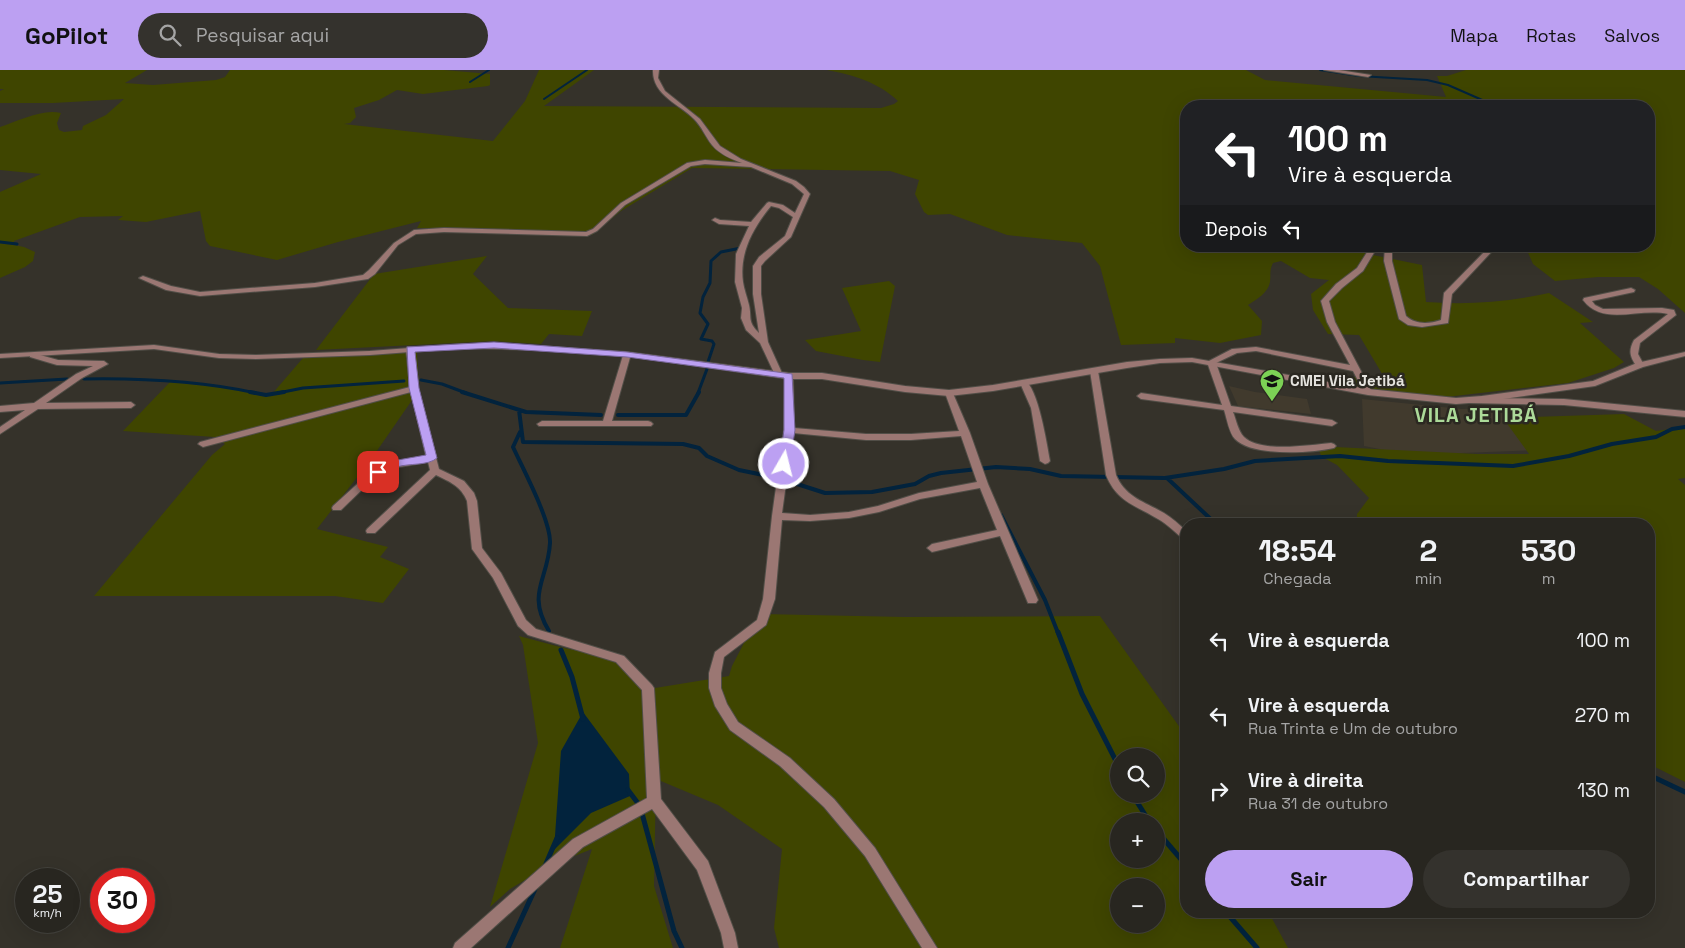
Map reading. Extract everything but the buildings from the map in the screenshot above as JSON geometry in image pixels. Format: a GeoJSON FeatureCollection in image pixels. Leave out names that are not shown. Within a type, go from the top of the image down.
{"type":"FeatureCollection","features":[{"type":"Feature","properties":{"kind":"street"},"geometry":{"type":"LineString","coordinates":[[656,70],[656,80],[666,95],[698,120],[712,143],[720,150],[749,166],[798,184],[807,194],[788,237],[762,259],[757,266],[757,294],[764,342],[778,373]]}},
{"type":"Feature","properties":{"kind":"street"},"geometry":{"type":"LineString","coordinates":[[1327,70],[1368,75]]}},
{"type":"Feature","properties":{"kind":"street"},"geometry":{"type":"LineString","coordinates":[[143,278],[177,290],[212,294],[315,285],[357,278],[368,275],[396,244],[414,232],[444,230],[587,234],[595,230],[623,204],[689,164],[706,162],[749,166]]}},
{"type":"Feature","properties":{"kind":"street"},"geometry":{"type":"LineString","coordinates":[[764,342],[749,328],[745,318],[746,308],[739,282],[740,254],[753,224],[769,204],[781,206],[796,216]]}},
{"type":"Feature","properties":{"kind":"street"},"geometry":{"type":"LineString","coordinates":[[715,220],[719,222],[753,224]]}},
{"type":"Feature","properties":{"kind":"street"},"geometry":{"type":"LineString","coordinates":[[1368,392],[1331,322],[1325,301],[1339,286],[1360,269],[1371,252]]}},
{"type":"Feature","properties":{"kind":"street"},"geometry":{"type":"LineString","coordinates":[[1389,252],[1388,261],[1402,317],[1413,323],[1427,325],[1445,321],[1448,293],[1488,252]]}},
{"type":"Feature","properties":{"kind":"street"},"geometry":{"type":"LineString","coordinates":[[1630,290],[1586,300],[1588,305],[1595,309],[1606,311],[1659,309],[1671,312],[1672,315],[1637,342],[1634,347],[1634,355],[1640,365]]}},
{"type":"Feature","properties":{"kind":"street"},"geometry":{"type":"LineString","coordinates":[[0,356],[154,347],[220,356],[256,357],[494,345],[627,354],[789,376],[822,376],[905,389],[949,393],[1160,361],[1192,360],[1212,362],[1368,392],[1456,401],[1564,402],[1685,414]]}},
{"type":"Feature","properties":{"kind":"street"},"geometry":{"type":"LineString","coordinates":[[410,349],[414,388],[435,471]]}},
{"type":"Feature","properties":{"kind":"street"},"geometry":{"type":"LineString","coordinates":[[1212,362],[1235,351],[1256,349],[1356,369]]}},
{"type":"Feature","properties":{"kind":"street"},"geometry":{"type":"LineString","coordinates":[[607,423],[627,354]]}},
{"type":"Feature","properties":{"kind":"street"},"geometry":{"type":"LineString","coordinates":[[1456,401],[1595,383],[1640,365],[1685,354]]}},
{"type":"Feature","properties":{"kind":"street"},"geometry":{"type":"LineString","coordinates":[[0,431],[79,376],[104,364],[57,362],[32,355]]}},
{"type":"Feature","properties":{"kind":"street"},"geometry":{"type":"LineString","coordinates":[[1212,362],[1238,437],[1249,445],[1274,448],[1331,446]]}},
{"type":"Feature","properties":{"kind":"street"},"geometry":{"type":"LineString","coordinates":[[1094,371],[1111,475],[1117,489],[1123,496],[1162,517],[1180,531]]}},
{"type":"Feature","properties":{"kind":"street"},"geometry":{"type":"LineString","coordinates":[[789,376],[789,430],[777,516],[769,599],[762,622],[719,655],[715,688],[721,706],[734,726],[785,762],[829,804],[870,852],[930,948]]}},
{"type":"Feature","properties":{"kind":"street"},"geometry":{"type":"LineString","coordinates":[[1024,383],[1035,408],[1045,461]]}},
{"type":"Feature","properties":{"kind":"street"},"geometry":{"type":"LineString","coordinates":[[203,444],[414,388]]}},
{"type":"Feature","properties":{"kind":"street"},"geometry":{"type":"LineString","coordinates":[[949,393],[983,484],[1032,600]]}},
{"type":"Feature","properties":{"kind":"street"},"geometry":{"type":"LineString","coordinates":[[1141,396],[1332,424]]}},
{"type":"Feature","properties":{"kind":"street"},"geometry":{"type":"LineString","coordinates":[[0,409],[35,406],[131,405]]}},
{"type":"Feature","properties":{"kind":"street"},"geometry":{"type":"LineString","coordinates":[[542,424],[648,424]]}},
{"type":"Feature","properties":{"kind":"street"},"geometry":{"type":"LineString","coordinates":[[789,430],[866,437],[911,437],[965,433]]}},
{"type":"Feature","properties":{"kind":"street"},"geometry":{"type":"LineString","coordinates":[[338,508],[368,479],[385,467],[432,458]]}},
{"type":"Feature","properties":{"kind":"street"},"geometry":{"type":"LineString","coordinates":[[371,531],[435,471]]}},
{"type":"Feature","properties":{"kind":"street"},"geometry":{"type":"LineString","coordinates":[[435,471],[461,483],[469,493],[472,501],[477,549],[500,582],[522,623],[532,632],[620,659],[648,688],[654,802],[703,866],[732,948]]}},
{"type":"Feature","properties":{"kind":"street"},"geometry":{"type":"LineString","coordinates":[[777,516],[810,518],[849,515],[879,509],[919,496],[983,484]]}},
{"type":"Feature","properties":{"kind":"street"},"geometry":{"type":"LineString","coordinates":[[932,548],[1003,532]]}},
{"type":"Feature","properties":{"kind":"street"},"geometry":{"type":"LineString","coordinates":[[460,948],[578,843],[654,802]]}},
{"type":"Feature","properties":{"kind":"shaded area","name":"CMEI Vila Jetibá"},"geometry":{"type":"Polygon","coordinates":[[[1229,386],[1255,392],[1307,399],[1311,414],[1238,406],[1229,386]]]}},
{"type":"Feature","properties":{"kind":"shaded area"},"geometry":{"type":"Polygon","coordinates":[[[1362,399],[1462,409],[1499,407],[1538,450],[1411,455],[1364,446],[1362,399]]]}},
{"type":"Feature","properties":{"kind":"green space"},"geometry":{"type":"Polygon","coordinates":[[[0,70],[147,70],[125,83],[153,85],[216,80],[225,77],[230,70],[444,70],[490,74],[490,85],[488,86],[423,94],[397,90],[379,100],[354,108],[356,117],[350,123],[344,124],[493,141],[525,101],[539,70],[594,70],[544,106],[881,108],[898,101],[890,94],[865,80],[827,70],[1246,70],[1265,80],[1446,97],[1437,76],[1447,76],[1466,70],[1685,70],[1685,313],[1658,289],[1639,277],[1598,277],[1555,281],[1533,264],[1528,252],[1655,252],[1655,100],[1180,100],[1180,252],[1372,252],[1373,255],[1422,265],[1426,302],[1488,302],[1549,293],[1593,322],[1580,323],[1624,362],[1614,368],[1568,383],[1446,397],[1354,390],[1350,377],[1384,377],[1359,335],[1328,334],[1313,310],[1311,294],[1329,280],[1310,278],[1281,261],[1273,263],[1267,289],[1248,305],[1262,321],[1261,335],[1220,343],[1175,338],[1175,343],[1121,345],[1100,266],[1082,243],[1007,235],[950,214],[928,215],[924,212],[915,194],[919,180],[890,171],[692,168],[621,211],[592,235],[439,232],[438,228],[417,228],[421,221],[277,260],[210,246],[206,241],[200,211],[146,222],[118,220],[123,216],[80,217],[14,241],[14,245],[35,252],[33,261],[25,267],[0,278],[0,192],[41,174],[0,170],[0,127],[30,116],[54,112],[61,113],[57,123],[59,130],[64,132],[82,130],[83,126],[106,115],[124,99],[53,103],[0,103],[0,91],[4,89],[0,89],[0,70]]]}},
{"type":"Feature","properties":{"kind":"green space"},"geometry":{"type":"Polygon","coordinates":[[[487,256],[473,274],[508,308],[592,311],[582,336],[549,334],[541,344],[493,341],[316,350],[374,274],[487,256]]]}},
{"type":"Feature","properties":{"kind":"green space"},"geometry":{"type":"Polygon","coordinates":[[[889,281],[895,286],[880,362],[816,351],[805,340],[861,331],[842,288],[889,281]]]}},
{"type":"Feature","properties":{"kind":"green space"},"geometry":{"type":"Polygon","coordinates":[[[417,352],[419,390],[372,458],[317,529],[388,547],[380,557],[409,569],[383,603],[335,596],[94,596],[212,455],[225,444],[215,437],[123,431],[170,382],[240,389],[260,395],[272,394],[303,358],[417,352]]]}},
{"type":"Feature","properties":{"kind":"green space"},"geometry":{"type":"Polygon","coordinates":[[[1624,414],[1656,431],[1685,427],[1685,478],[1678,479],[1685,485],[1685,782],[1655,767],[1655,518],[1357,518],[1357,514],[1369,498],[1337,465],[1322,457],[1319,451],[1335,447],[1477,454],[1529,454],[1503,418],[1624,414]]]}},
{"type":"Feature","properties":{"kind":"green space"},"geometry":{"type":"Polygon","coordinates":[[[759,614],[905,617],[1100,616],[1180,728],[1180,918],[1272,918],[1288,948],[779,948],[774,928],[782,849],[718,805],[656,779],[654,886],[673,948],[560,948],[592,849],[547,867],[510,889],[490,907],[538,743],[523,645],[519,636],[564,648],[620,659],[655,688],[729,676],[732,666],[759,614]]]}},
{"type":"Feature","properties":{"kind":"water"},"geometry":{"type":"Polygon","coordinates":[[[583,712],[629,774],[630,796],[591,813],[554,850],[561,751],[583,712]]]}},
{"type":"Feature","properties":{"kind":"waterway"},"geometry":{"type":"LineString","coordinates":[[470,82],[489,70]]}},
{"type":"Feature","properties":{"kind":"waterway"},"geometry":{"type":"LineString","coordinates":[[544,99],[587,70]]}},
{"type":"Feature","properties":{"kind":"waterway"},"geometry":{"type":"LineString","coordinates":[[1320,70],[1359,76],[1427,80],[1448,85],[1482,100]]}},
{"type":"Feature","properties":{"kind":"waterway"},"geometry":{"type":"LineString","coordinates":[[0,242],[17,244]]}},
{"type":"Feature","properties":{"kind":"waterway"},"geometry":{"type":"LineString","coordinates":[[708,362],[714,344],[712,341],[701,339],[708,324],[700,313],[703,297],[710,283],[711,261],[721,252],[741,248]]}},
{"type":"Feature","properties":{"kind":"waterway"},"geometry":{"type":"LineString","coordinates":[[698,393],[707,369]]}},
{"type":"Feature","properties":{"kind":"waterway"},"geometry":{"type":"LineString","coordinates":[[0,383],[67,379]]}},
{"type":"Feature","properties":{"kind":"waterway"},"geometry":{"type":"LineString","coordinates":[[84,379],[170,381],[256,393]]}},
{"type":"Feature","properties":{"kind":"waterway"},"geometry":{"type":"LineString","coordinates":[[421,380],[442,384],[466,393]]}},
{"type":"Feature","properties":{"kind":"waterway"},"geometry":{"type":"LineString","coordinates":[[278,393],[303,388],[404,381]]}},
{"type":"Feature","properties":{"kind":"waterway"},"geometry":{"type":"LineString","coordinates":[[250,392],[266,395],[278,393]]}},
{"type":"Feature","properties":{"kind":"waterway"},"geometry":{"type":"LineString","coordinates":[[278,393],[284,392]]}},
{"type":"Feature","properties":{"kind":"waterway"},"geometry":{"type":"LineString","coordinates":[[462,392],[526,412],[601,415]]}},
{"type":"Feature","properties":{"kind":"waterway"},"geometry":{"type":"LineString","coordinates":[[618,415],[686,415],[699,392]]}},
{"type":"Feature","properties":{"kind":"waterway"},"geometry":{"type":"LineString","coordinates":[[519,410],[523,442],[683,444],[699,448],[707,456],[739,470],[773,477]]}},
{"type":"Feature","properties":{"kind":"waterway"},"geometry":{"type":"LineString","coordinates":[[791,482],[825,493],[872,492],[915,484],[929,476],[941,473],[996,467],[1030,469],[1061,476],[1165,478],[1224,469],[1255,461],[1340,456],[1388,461],[1513,466],[1569,456],[1612,444],[1656,437],[1672,429],[1685,427]]}},
{"type":"Feature","properties":{"kind":"waterway"},"geometry":{"type":"LineString","coordinates":[[520,432],[513,447],[536,495],[549,533],[548,556],[539,596],[542,618],[549,631]]}},
{"type":"Feature","properties":{"kind":"waterway"},"geometry":{"type":"LineString","coordinates":[[1167,478],[1210,518]]}},
{"type":"Feature","properties":{"kind":"waterway"},"geometry":{"type":"LineString","coordinates":[[1001,515],[1045,600],[1058,633]]}},
{"type":"Feature","properties":{"kind":"waterway"},"geometry":{"type":"LineString","coordinates":[[1058,632],[1082,694],[1110,749]]}},
{"type":"Feature","properties":{"kind":"waterway"},"geometry":{"type":"LineString","coordinates":[[561,650],[572,677],[583,719]]}},
{"type":"Feature","properties":{"kind":"waterway"},"geometry":{"type":"LineString","coordinates":[[1655,778],[1685,792]]}},
{"type":"Feature","properties":{"kind":"waterway"},"geometry":{"type":"LineString","coordinates":[[628,790],[640,806],[674,931],[682,948]]}},
{"type":"Feature","properties":{"kind":"waterway"},"geometry":{"type":"LineString","coordinates":[[1138,803],[1144,813]]}},
{"type":"Feature","properties":{"kind":"waterway"},"geometry":{"type":"LineString","coordinates":[[545,866],[557,838]]}},
{"type":"Feature","properties":{"kind":"waterway"},"geometry":{"type":"LineString","coordinates":[[1165,840],[1180,858]]}},
{"type":"Feature","properties":{"kind":"waterway"},"geometry":{"type":"LineString","coordinates":[[508,948],[535,889]]}},
{"type":"Feature","properties":{"kind":"waterway"},"geometry":{"type":"LineString","coordinates":[[1231,918],[1257,948]]}},
{"type":"Feature","properties":{"kind":"place","name":"CMEI Vila Jetibá"},"geometry":{"type":"Point","coordinates":[1272,402]}},
{"type":"Feature","properties":{"kind":"district","name":"VILA JETIBÁ"},"geometry":{"type":"Point","coordinates":[1476,415]}},
{"type":"Feature","properties":{"kind":"route"},"geometry":{"type":"LineString","coordinates":[[378,472],[385,467],[396,464],[432,458],[414,388],[410,349],[494,345],[627,354],[742,368],[789,376],[789,430],[784,464]]}}]}
